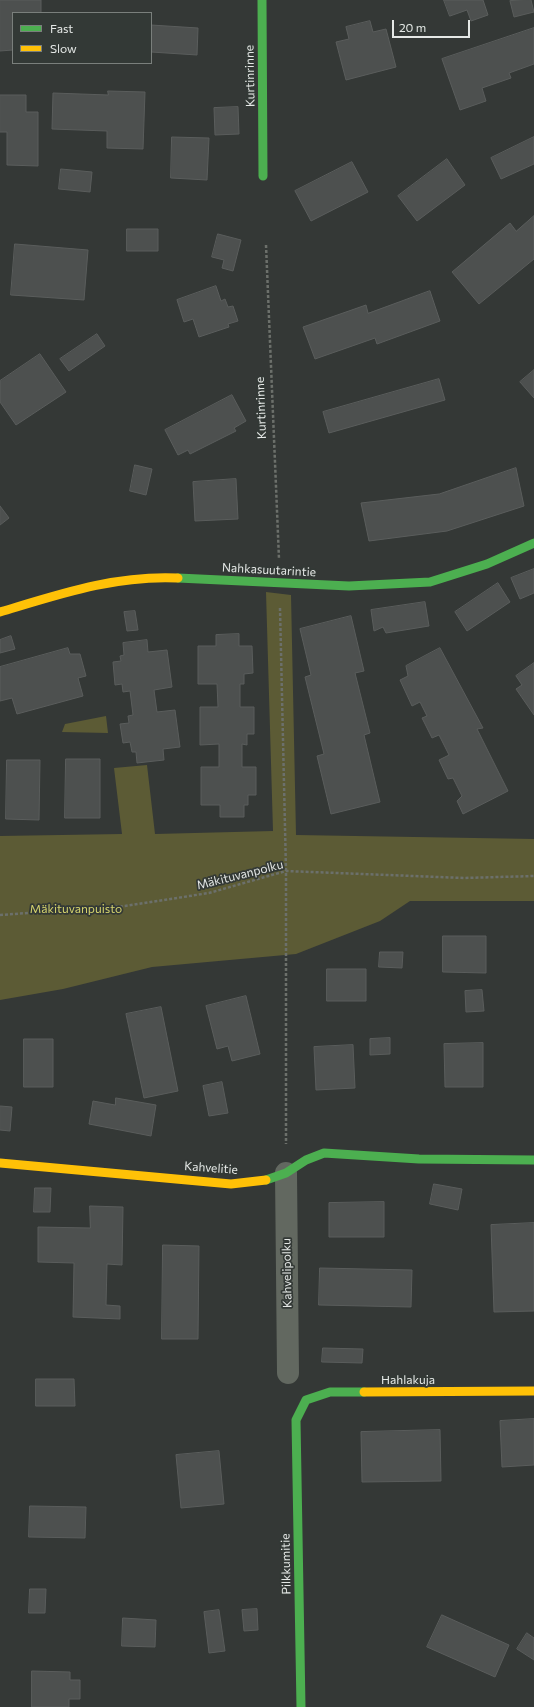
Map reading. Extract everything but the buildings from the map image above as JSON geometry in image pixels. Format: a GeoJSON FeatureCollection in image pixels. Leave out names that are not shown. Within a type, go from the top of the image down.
{"type":"FeatureCollection","features":[{"type":"Feature","properties":{"kind":"street","name":"Kurtinrinne"},"geometry":{"type":"LineString","coordinates":[[262,0],[263,176]]}},
{"type":"Feature","properties":{"kind":"street","name":"Nahkasuutarintie"},"geometry":{"type":"LineString","coordinates":[[0,612],[87,586],[152,577],[349,586],[430,582],[487,564],[534,543]]}},
{"type":"Feature","properties":{"kind":"street","name":"Kahvelitie"},"geometry":{"type":"LineString","coordinates":[[0,1163],[15,1163],[231,1184],[265,1181],[286,1173],[306,1160],[324,1153],[419,1159],[534,1160]]}},
{"type":"Feature","properties":{"kind":"street","name":"Kahvelipolku"},"geometry":{"type":"LineString","coordinates":[[286,1173],[288,1373]]}},
{"type":"Feature","properties":{"kind":"street","name":"Hahlakuja"},"geometry":{"type":"LineString","coordinates":[[296,1420],[306,1400],[330,1392],[534,1391]]}},
{"type":"Feature","properties":{"kind":"street","name":"Pilkkumitie"},"geometry":{"type":"LineString","coordinates":[[296,1420],[301,1707]]}},
{"type":"Feature","properties":{"kind":"path","name":"Kurtinrinne"},"geometry":{"type":"LineString","coordinates":[[266,245],[279,561]]}},
{"type":"Feature","properties":{"kind":"path"},"geometry":{"type":"LineString","coordinates":[[280,601],[286,871],[286,1173]]}},
{"type":"Feature","properties":{"kind":"path","name":"Mäkituvanpolku"},"geometry":{"type":"LineString","coordinates":[[0,915],[125,906],[209,893],[286,871],[464,878],[534,876]]}},
{"type":"Feature","properties":{"kind":"green space","name":"Mäkituvanpuisto"},"geometry":{"type":"Polygon","coordinates":[[[266,592],[291,595],[296,835],[534,839],[534,901],[410,901],[380,921],[296,954],[152,967],[63,989],[0,1000],[0,836],[122,834],[114,768],[147,765],[155,834],[273,831],[266,592]]]}},
{"type":"Feature","properties":{"kind":"green space"},"geometry":{"type":"Polygon","coordinates":[[[106,716],[108,733],[62,732],[65,724],[106,716]]]}},
{"type":"Feature","properties":{"kind":"traffic: fast"},"geometry":{"type":"LineString","coordinates":[[262,0],[263,176]]}},
{"type":"Feature","properties":{"kind":"traffic: fast"},"geometry":{"type":"LineString","coordinates":[[178,578],[349,586],[430,582],[487,564],[534,543]]}},
{"type":"Feature","properties":{"kind":"traffic: fast"},"geometry":{"type":"LineString","coordinates":[[266,1180],[286,1173],[306,1160],[324,1153],[419,1159],[534,1160]]}},
{"type":"Feature","properties":{"kind":"traffic: fast"},"geometry":{"type":"LineString","coordinates":[[301,1707],[296,1420],[306,1400],[330,1392],[364,1392]]}},
{"type":"Feature","properties":{"kind":"traffic: slow"},"geometry":{"type":"LineString","coordinates":[[0,612],[88,587],[132,580],[178,578]]}},
{"type":"Feature","properties":{"kind":"traffic: slow"},"geometry":{"type":"LineString","coordinates":[[0,1163],[231,1184],[266,1180]]}},
{"type":"Feature","properties":{"kind":"traffic: slow"},"geometry":{"type":"LineString","coordinates":[[364,1392],[534,1391]]}}]}
